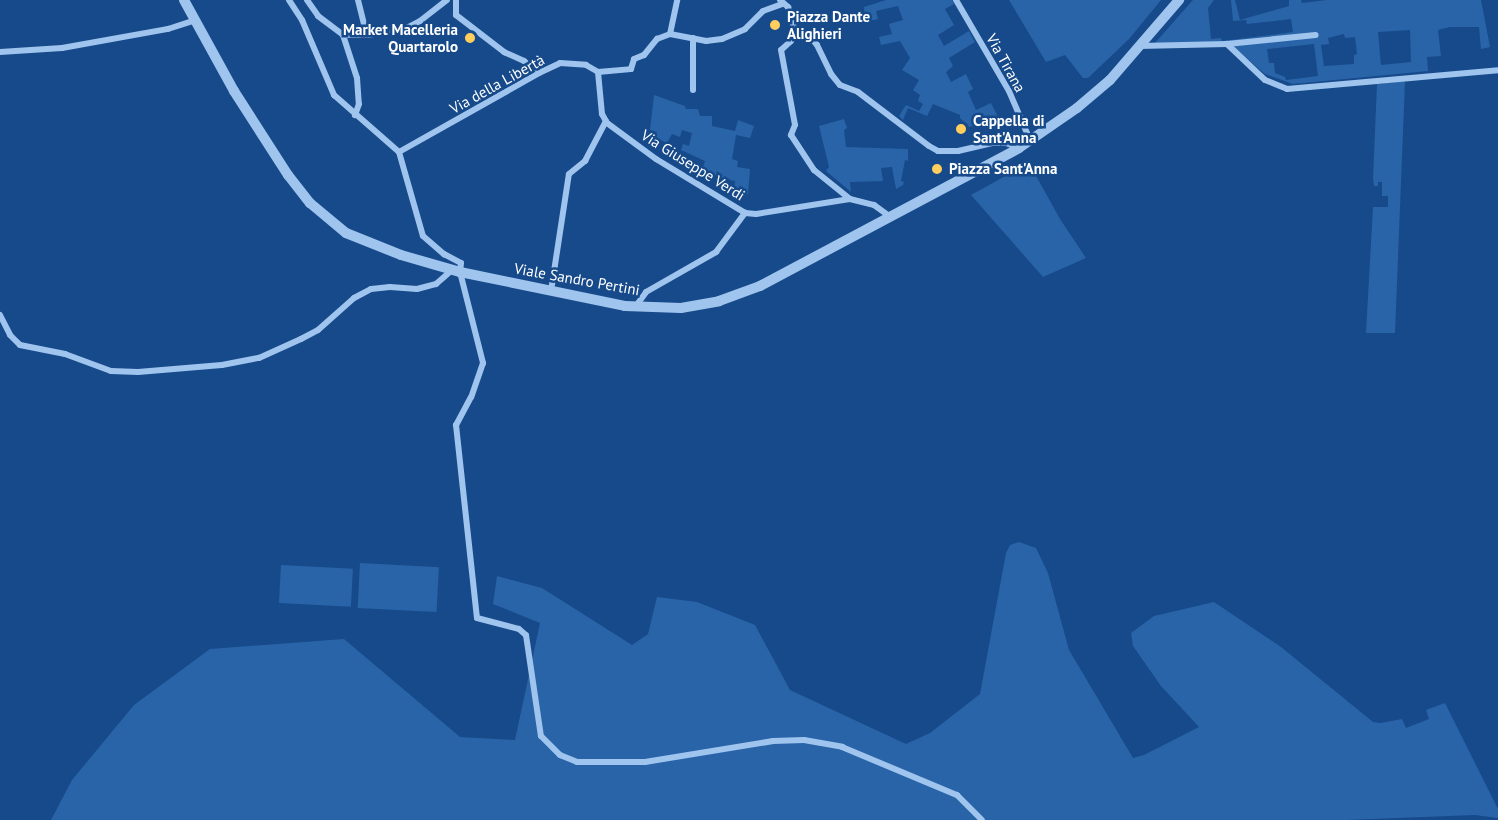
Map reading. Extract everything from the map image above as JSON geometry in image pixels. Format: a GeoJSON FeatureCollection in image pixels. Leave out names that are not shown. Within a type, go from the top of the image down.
{"type":"FeatureCollection","features":[{"type":"Feature","properties":{"kind":"street","name":"Viale Sandro Pertini"},"geometry":{"type":"LineString","coordinates":[[184,0],[234,91],[288,175],[310,204],[334,225],[358,240],[457,271],[551,291],[636,306],[681,308],[719,301],[760,286],[1019,148],[1077,108],[1110,80],[1179,0]]}},
{"type":"Feature","properties":{"kind":"street"},"geometry":{"type":"LineString","coordinates":[[0,315],[10,335],[20,345],[65,354],[111,371],[138,372],[222,365],[259,358],[301,339],[318,330],[363,293],[381,287],[417,289],[436,284],[457,271],[461,263],[429,243],[423,236],[399,152],[334,95],[302,20],[289,0]]}},
{"type":"Feature","properties":{"kind":"street"},"geometry":{"type":"LineString","coordinates":[[307,0],[318,16],[343,35],[367,36],[403,30],[420,21],[447,0]]}},
{"type":"Feature","properties":{"kind":"street"},"geometry":{"type":"LineString","coordinates":[[358,0],[367,36]]}},
{"type":"Feature","properties":{"kind":"street"},"geometry":{"type":"LineString","coordinates":[[456,0],[456,15],[504,52],[524,61],[539,72]]}},
{"type":"Feature","properties":{"kind":"street"},"geometry":{"type":"LineString","coordinates":[[677,0],[670,34],[693,38],[722,39],[737,34],[763,11],[781,2],[788,8],[795,32],[791,41],[781,50],[795,125],[791,135],[814,170],[850,199]]}},
{"type":"Feature","properties":{"kind":"street","name":"Via Tirana"},"geometry":{"type":"LineString","coordinates":[[956,0],[1009,91],[1030,140]]}},
{"type":"Feature","properties":{"kind":"street"},"geometry":{"type":"LineString","coordinates":[[0,52],[71,47],[168,29],[196,20]]}},
{"type":"Feature","properties":{"kind":"street"},"geometry":{"type":"LineString","coordinates":[[795,32],[811,38],[840,86],[858,93],[938,152],[958,151],[992,143],[1006,143],[1019,148]]}},
{"type":"Feature","properties":{"kind":"street","name":"Via della Libertà"},"geometry":{"type":"LineString","coordinates":[[399,152],[539,72],[560,63],[586,65],[598,72],[630,69],[634,59],[644,55],[657,39],[670,34]]}},
{"type":"Feature","properties":{"kind":"street"},"geometry":{"type":"LineString","coordinates":[[343,35],[358,84],[359,104],[355,115]]}},
{"type":"Feature","properties":{"kind":"street"},"geometry":{"type":"LineString","coordinates":[[1139,46],[1227,44],[1316,35]]}},
{"type":"Feature","properties":{"kind":"street"},"geometry":{"type":"LineString","coordinates":[[693,38],[693,90]]}},
{"type":"Feature","properties":{"kind":"street"},"geometry":{"type":"LineString","coordinates":[[1227,44],[1264,80],[1287,89],[1498,70]]}},
{"type":"Feature","properties":{"kind":"street"},"geometry":{"type":"LineString","coordinates":[[551,291],[569,174],[585,161],[606,121],[602,114],[598,72]]}},
{"type":"Feature","properties":{"kind":"street","name":"Via Giuseppe Verdi"},"geometry":{"type":"LineString","coordinates":[[606,121],[656,159],[745,213],[756,214],[850,199],[874,205],[889,216]]}},
{"type":"Feature","properties":{"kind":"street"},"geometry":{"type":"LineString","coordinates":[[636,306],[646,292],[716,252],[745,213]]}},
{"type":"Feature","properties":{"kind":"street"},"geometry":{"type":"LineString","coordinates":[[457,271],[483,363],[471,397],[456,425],[477,618],[519,629],[526,635],[541,736],[560,755],[576,762],[645,762],[773,741],[804,740],[842,747],[957,795],[982,820]]}},
{"type":"Feature","properties":{"kind":"shaded area"},"geometry":{"type":"Polygon","coordinates":[[[886,0],[952,0],[954,4],[945,9],[954,25],[938,35],[944,46],[969,31],[975,42],[949,58],[953,66],[946,72],[951,82],[966,74],[973,89],[968,92],[976,110],[991,103],[999,119],[978,120],[979,125],[969,127],[960,115],[933,104],[927,116],[908,108],[903,120],[899,116],[906,105],[919,111],[923,104],[918,101],[920,95],[913,90],[919,80],[902,70],[910,58],[900,41],[881,45],[879,37],[892,34],[889,24],[903,20],[898,6],[876,11],[878,19],[865,22],[864,7],[886,0]]]}},
{"type":"Feature","properties":{"kind":"shaded area"},"geometry":{"type":"Polygon","coordinates":[[[1009,0],[1161,0],[1129,39],[1088,78],[1083,78],[1065,55],[1046,62],[1009,0]]]}},
{"type":"Feature","properties":{"kind":"shaded area"},"geometry":{"type":"Polygon","coordinates":[[[1193,0],[1214,0],[1208,8],[1211,39],[1221,38],[1222,41],[1293,32],[1291,19],[1247,24],[1246,20],[1233,21],[1231,0],[1235,0],[1240,20],[1289,6],[1289,0],[1301,0],[1302,3],[1327,0],[1481,0],[1490,47],[1481,49],[1479,27],[1450,27],[1438,30],[1441,56],[1427,57],[1428,71],[1293,84],[1265,74],[1228,42],[1155,43],[1193,0]],[[1410,30],[1378,32],[1381,65],[1411,62],[1410,30]],[[1344,34],[1328,38],[1329,44],[1321,45],[1324,66],[1354,64],[1354,55],[1357,54],[1355,37],[1345,38],[1344,34]],[[1314,44],[1267,49],[1269,63],[1274,63],[1275,73],[1285,77],[1286,80],[1318,76],[1314,44]]]}},
{"type":"Feature","properties":{"kind":"shaded area"},"geometry":{"type":"Polygon","coordinates":[[[1405,81],[1395,333],[1366,333],[1373,207],[1388,207],[1388,196],[1382,196],[1382,182],[1374,186],[1373,178],[1377,84],[1405,81]]]}},
{"type":"Feature","properties":{"kind":"shaded area"},"geometry":{"type":"Polygon","coordinates":[[[654,95],[685,106],[686,109],[698,109],[700,116],[712,116],[712,126],[735,131],[738,120],[754,126],[750,138],[736,135],[732,159],[738,161],[737,167],[750,169],[748,194],[734,192],[735,181],[719,178],[703,167],[705,161],[681,150],[683,144],[689,146],[692,133],[682,130],[680,137],[672,134],[667,143],[654,137],[657,132],[650,130],[654,95]]]}},
{"type":"Feature","properties":{"kind":"shaded area"},"geometry":{"type":"Polygon","coordinates":[[[844,119],[847,128],[844,130],[846,147],[908,149],[908,161],[905,160],[901,181],[904,182],[903,185],[896,189],[892,167],[881,168],[883,181],[850,182],[851,192],[826,171],[829,167],[819,126],[844,119]]]}},
{"type":"Feature","properties":{"kind":"shaded area"},"geometry":{"type":"Polygon","coordinates":[[[1029,163],[1060,219],[1086,258],[1043,277],[971,195],[1029,163]]]}},
{"type":"Feature","properties":{"kind":"shaded area"},"geometry":{"type":"Polygon","coordinates":[[[1019,542],[1036,548],[1048,573],[1069,650],[1133,758],[1144,755],[1199,727],[1161,686],[1133,646],[1131,633],[1154,616],[1214,602],[1281,647],[1373,722],[1381,723],[1402,719],[1406,728],[1429,719],[1426,710],[1445,703],[1498,809],[1498,818],[1475,815],[1346,820],[51,820],[72,780],[134,705],[210,649],[344,639],[460,737],[515,740],[540,623],[493,604],[497,576],[542,588],[632,645],[648,634],[657,597],[697,602],[755,625],[790,690],[906,744],[930,733],[980,694],[1006,553],[1010,545],[1019,542]]]}},
{"type":"Feature","properties":{"kind":"shaded area"},"geometry":{"type":"Polygon","coordinates":[[[360,563],[439,567],[437,612],[358,608],[360,563]]]}},
{"type":"Feature","properties":{"kind":"shaded area"},"geometry":{"type":"Polygon","coordinates":[[[281,565],[353,569],[351,607],[279,603],[281,565]]]}},
{"type":"Feature","properties":{"kind":"place","name":"Piazza Dante Alighieri"},"geometry":{"type":"Point","coordinates":[775,25]}},
{"type":"Feature","properties":{"kind":"place","name":"Market Macelleria Quartarolo"},"geometry":{"type":"Point","coordinates":[470,38]}},
{"type":"Feature","properties":{"kind":"place","name":"Cappella di Sant'Anna"},"geometry":{"type":"Point","coordinates":[961,129]}},
{"type":"Feature","properties":{"kind":"place","name":"Piazza Sant'Anna"},"geometry":{"type":"Point","coordinates":[937,169]}}]}
